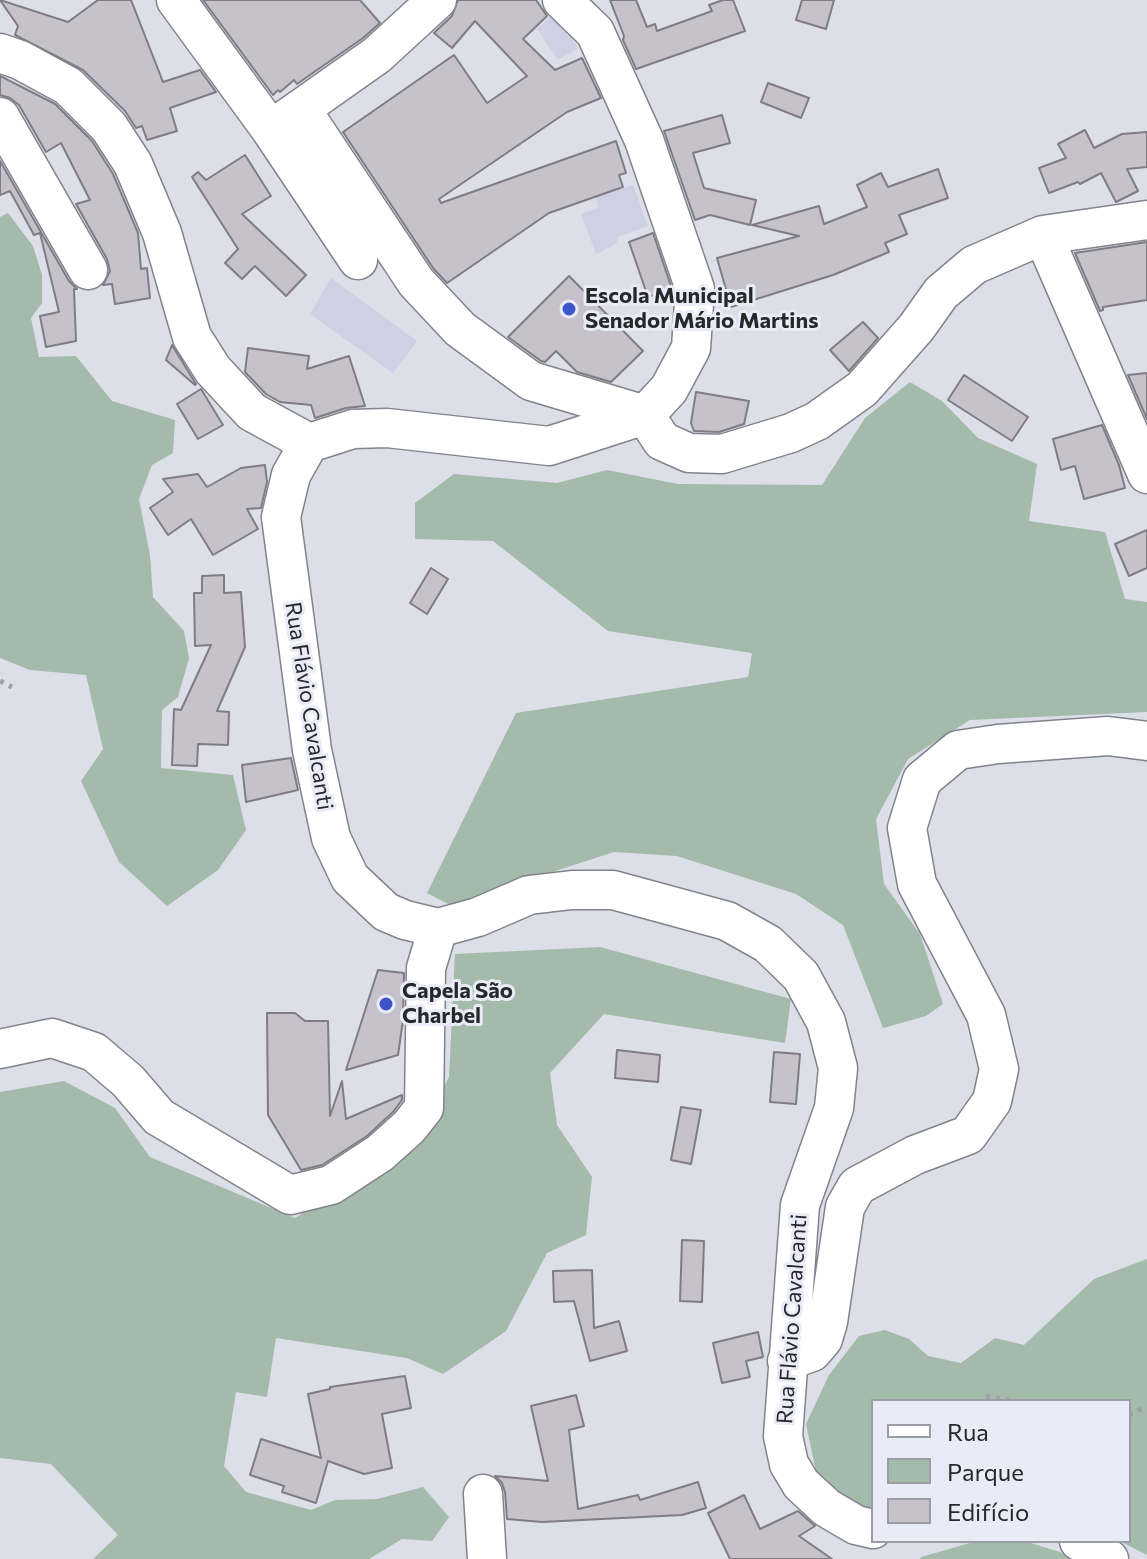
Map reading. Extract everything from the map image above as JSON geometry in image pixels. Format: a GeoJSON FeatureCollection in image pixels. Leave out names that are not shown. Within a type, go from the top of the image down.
{"type":"FeatureCollection","features":[{"type":"Feature","properties":{"kind":"street"},"geometry":{"type":"LineString","coordinates":[[176,0],[271,130],[358,260]]}},
{"type":"Feature","properties":{"kind":"street"},"geometry":{"type":"LineString","coordinates":[[271,130],[377,55],[437,0]]}},
{"type":"Feature","properties":{"kind":"street"},"geometry":{"type":"LineString","coordinates":[[0,53],[20,60],[68,86],[109,127],[133,164],[162,233],[192,337],[213,370],[252,412],[309,443],[353,429],[387,428],[549,446],[645,415],[669,389],[691,348],[695,289],[644,140],[595,32],[562,0]]}},
{"type":"Feature","properties":{"kind":"street"},"geometry":{"type":"LineString","coordinates":[[301,109],[416,282],[460,329],[531,381],[645,415],[662,441],[689,453],[722,454],[755,446],[817,421],[862,389],[916,328],[941,293],[974,265],[1043,235],[1147,220]]}},
{"type":"Feature","properties":{"kind":"street"},"geometry":{"type":"LineString","coordinates":[[0,117],[88,270]]}},
{"type":"Feature","properties":{"kind":"street"},"geometry":{"type":"LineString","coordinates":[[1043,235],[1147,474]]}},
{"type":"Feature","properties":{"kind":"street","name":"Rua Flávio Cavalcanti"},"geometry":{"type":"LineString","coordinates":[[309,443],[291,475],[281,517],[312,750],[331,838],[350,878],[386,912],[438,928],[478,917],[529,895],[572,890],[613,890],[727,921],[768,944],[801,976],[826,1022],[838,1068],[834,1108],[800,1205],[783,1436],[789,1464],[801,1484],[827,1508],[856,1525],[871,1529]]}},
{"type":"Feature","properties":{"kind":"street"},"geometry":{"type":"LineString","coordinates":[[787,1361],[812,1352],[823,1339],[845,1207],[857,1186],[915,1155],[968,1135],[992,1101],[999,1069],[986,1015],[917,884],[907,828],[922,780],[958,750],[1108,736],[1147,741]]}},
{"type":"Feature","properties":{"kind":"street"},"geometry":{"type":"LineString","coordinates":[[0,1049],[52,1038],[94,1052],[128,1081],[159,1117],[290,1195],[331,1185],[380,1153],[409,1127],[424,1108],[426,968],[438,928]]}},
{"type":"Feature","properties":{"kind":"street"},"geometry":{"type":"LineString","coordinates":[[483,1494],[487,1559]]}},
{"type":"Feature","properties":{"kind":"street"},"geometry":{"type":"LineString","coordinates":[[1082,1543],[1109,1559]]}},
{"type":"Feature","properties":{"kind":"path"},"geometry":{"type":"LineString","coordinates":[[0,681],[12,687]]}},
{"type":"Feature","properties":{"kind":"path"},"geometry":{"type":"LineString","coordinates":[[986,1396],[1003,1399]]}},
{"type":"Feature","properties":{"kind":"shaded area"},"geometry":{"type":"Polygon","coordinates":[[[555,13],[578,48],[558,60],[537,29],[555,13]]]}},
{"type":"Feature","properties":{"kind":"shaded area"},"geometry":{"type":"Polygon","coordinates":[[[633,185],[648,226],[618,237],[616,244],[596,254],[581,214],[598,208],[596,197],[633,185]]]}},
{"type":"Feature","properties":{"kind":"shaded area"},"geometry":{"type":"Polygon","coordinates":[[[331,278],[417,341],[393,373],[310,314],[331,278]]]}},
{"type":"Feature","properties":{"kind":"green space"},"geometry":{"type":"Polygon","coordinates":[[[8,213],[33,246],[42,275],[42,303],[31,318],[39,357],[76,356],[112,401],[175,420],[173,453],[152,465],[139,499],[150,555],[153,597],[184,631],[189,658],[178,697],[162,710],[161,768],[233,775],[246,830],[218,870],[167,906],[119,862],[81,781],[103,749],[86,675],[30,670],[0,658],[0,217],[8,213]]]}},
{"type":"Feature","properties":{"kind":"green space"},"geometry":{"type":"Polygon","coordinates":[[[910,382],[942,401],[978,438],[1037,464],[1029,521],[1105,532],[1125,599],[1147,602],[1147,712],[970,720],[908,759],[876,819],[884,884],[920,934],[943,1004],[926,1016],[883,1028],[843,925],[796,894],[677,856],[614,852],[450,905],[427,893],[516,713],[748,677],[752,653],[608,631],[493,541],[415,539],[415,503],[454,474],[557,483],[607,470],[678,484],[822,485],[865,418],[910,382]]]}},
{"type":"Feature","properties":{"kind":"green space"},"geometry":{"type":"Polygon","coordinates":[[[600,947],[791,999],[785,1043],[604,1014],[550,1073],[557,1125],[592,1177],[586,1235],[547,1253],[506,1331],[443,1374],[407,1358],[276,1338],[267,1397],[236,1392],[224,1466],[246,1492],[311,1510],[335,1500],[377,1499],[423,1487],[449,1517],[432,1541],[402,1539],[369,1559],[93,1559],[118,1535],[51,1464],[0,1458],[0,1092],[64,1081],[115,1108],[150,1157],[295,1218],[415,1142],[449,1077],[455,954],[600,947]]]}},
{"type":"Feature","properties":{"kind":"green space"},"geometry":{"type":"Polygon","coordinates":[[[1147,1259],[1147,1555],[1123,1543],[1131,1543],[1131,1399],[871,1399],[871,1517],[818,1481],[806,1424],[829,1375],[859,1336],[885,1330],[909,1339],[928,1356],[961,1363],[995,1338],[1024,1345],[1094,1279],[1147,1259]]]}},
{"type":"Feature","properties":{"kind":"green space"},"geometry":{"type":"Polygon","coordinates":[[[970,1543],[1031,1543],[1072,1559],[920,1559],[970,1543]]]}},
{"type":"Feature","properties":{"kind":"building"},"geometry":{"type":"Polygon","coordinates":[[[0,0],[68,22],[98,0],[131,0],[163,82],[200,70],[216,92],[170,108],[177,131],[147,140],[142,126],[136,128],[125,111],[83,70],[15,35],[18,26],[0,0]]]}},
{"type":"Feature","properties":{"kind":"building"},"geometry":{"type":"Polygon","coordinates":[[[203,0],[360,0],[380,23],[297,84],[294,80],[273,95],[203,0]]]}},
{"type":"Feature","properties":{"kind":"building"},"geometry":{"type":"Polygon","coordinates":[[[458,0],[536,0],[547,16],[523,39],[555,70],[582,58],[601,98],[567,112],[439,199],[441,203],[616,141],[626,173],[619,175],[623,187],[549,213],[447,283],[433,268],[343,132],[454,55],[487,103],[527,76],[475,21],[452,48],[434,33],[452,16],[458,0]]]}},
{"type":"Feature","properties":{"kind":"building"},"geometry":{"type":"Polygon","coordinates":[[[610,0],[636,0],[647,27],[655,24],[657,31],[712,11],[709,5],[733,0],[745,31],[636,69],[610,0]]]}},
{"type":"Feature","properties":{"kind":"building"},"geometry":{"type":"Polygon","coordinates":[[[802,0],[834,0],[826,29],[796,20],[802,0]]]}},
{"type":"Feature","properties":{"kind":"building"},"geometry":{"type":"Polygon","coordinates":[[[0,76],[55,104],[92,141],[113,174],[138,233],[141,269],[147,268],[150,298],[115,304],[112,284],[103,285],[110,271],[107,259],[76,204],[90,200],[61,143],[46,152],[19,105],[0,95],[0,76]]]}},
{"type":"Feature","properties":{"kind":"building"},"geometry":{"type":"Polygon","coordinates":[[[768,83],[809,98],[801,118],[761,102],[768,83]]]}},
{"type":"Feature","properties":{"kind":"building"},"geometry":{"type":"Polygon","coordinates":[[[722,115],[730,143],[693,153],[704,188],[756,200],[750,225],[710,215],[695,220],[664,131],[722,115]]]}},
{"type":"Feature","properties":{"kind":"building"},"geometry":{"type":"Polygon","coordinates":[[[1085,130],[1094,148],[1122,134],[1147,132],[1147,167],[1127,169],[1138,191],[1116,202],[1101,173],[1080,184],[1078,182],[1049,193],[1039,168],[1066,158],[1058,144],[1085,130]]]}},
{"type":"Feature","properties":{"kind":"building"},"geometry":{"type":"Polygon","coordinates":[[[245,155],[271,196],[242,214],[306,275],[286,296],[255,266],[242,279],[225,263],[238,249],[192,177],[198,172],[206,180],[245,155]]]}},
{"type":"Feature","properties":{"kind":"building"},"geometry":{"type":"Polygon","coordinates":[[[0,161],[69,281],[77,289],[74,289],[76,341],[46,347],[40,316],[59,312],[40,233],[34,235],[10,191],[0,195],[0,161]]]}},
{"type":"Feature","properties":{"kind":"building"},"geometry":{"type":"Polygon","coordinates":[[[938,169],[948,198],[899,215],[907,234],[885,243],[889,252],[833,275],[731,307],[717,258],[799,236],[752,225],[819,206],[824,224],[867,207],[857,185],[881,173],[888,187],[938,169]]]}},
{"type":"Feature","properties":{"kind":"building"},"geometry":{"type":"Polygon","coordinates":[[[653,233],[672,289],[648,297],[629,242],[653,233]]]}},
{"type":"Feature","properties":{"kind":"building"},"geometry":{"type":"Polygon","coordinates":[[[1147,242],[1147,300],[1103,307],[1100,311],[1075,253],[1147,242]]]}},
{"type":"Feature","properties":{"kind":"building","name":"Escola Municipal Senador Mário Martins"},"geometry":{"type":"Polygon","coordinates":[[[569,276],[643,351],[611,382],[577,372],[556,351],[545,362],[541,361],[508,337],[569,276]]]}},
{"type":"Feature","properties":{"kind":"building"},"geometry":{"type":"Polygon","coordinates":[[[863,322],[878,338],[849,371],[830,350],[863,322]]]}},
{"type":"Feature","properties":{"kind":"building"},"geometry":{"type":"Polygon","coordinates":[[[172,345],[196,384],[195,385],[166,360],[172,345]]]}},
{"type":"Feature","properties":{"kind":"building"},"geometry":{"type":"Polygon","coordinates":[[[248,348],[309,356],[307,369],[349,356],[365,406],[346,408],[315,418],[311,405],[280,402],[266,394],[245,372],[248,348]]]}},
{"type":"Feature","properties":{"kind":"building"},"geometry":{"type":"Polygon","coordinates":[[[1147,373],[1147,419],[1128,375],[1147,373]]]}},
{"type":"Feature","properties":{"kind":"building"},"geometry":{"type":"Polygon","coordinates":[[[964,375],[1028,417],[1012,441],[948,400],[964,375]]]}},
{"type":"Feature","properties":{"kind":"building"},"geometry":{"type":"Polygon","coordinates":[[[201,389],[223,425],[198,439],[177,404],[201,389]]]}},
{"type":"Feature","properties":{"kind":"building"},"geometry":{"type":"Polygon","coordinates":[[[696,392],[749,401],[744,424],[719,432],[694,431],[691,423],[696,392]]]}},
{"type":"Feature","properties":{"kind":"building"},"geometry":{"type":"Polygon","coordinates":[[[1102,425],[1125,488],[1084,499],[1075,466],[1061,470],[1053,439],[1102,425]]]}},
{"type":"Feature","properties":{"kind":"building"},"geometry":{"type":"Polygon","coordinates":[[[265,465],[267,482],[261,508],[247,509],[258,529],[213,555],[191,519],[168,535],[150,508],[173,492],[163,479],[198,474],[207,487],[241,468],[265,465]]]}},
{"type":"Feature","properties":{"kind":"building"},"geometry":{"type":"Polygon","coordinates":[[[1147,530],[1147,568],[1129,576],[1115,544],[1147,530]]]}},
{"type":"Feature","properties":{"kind":"building"},"geometry":{"type":"Polygon","coordinates":[[[431,568],[448,579],[427,614],[410,603],[431,568]]]}},
{"type":"Feature","properties":{"kind":"building"},"geometry":{"type":"Polygon","coordinates":[[[224,575],[224,593],[241,592],[245,647],[217,711],[229,712],[228,745],[198,744],[197,766],[172,765],[174,709],[181,710],[211,645],[195,646],[194,593],[202,593],[202,576],[224,575]]]}},
{"type":"Feature","properties":{"kind":"building"},"geometry":{"type":"Polygon","coordinates":[[[291,758],[298,790],[246,802],[242,765],[291,758]]]}},
{"type":"Feature","properties":{"kind":"building","name":"Capela São Charbel"},"geometry":{"type":"Polygon","coordinates":[[[378,970],[404,973],[403,1020],[398,1055],[346,1070],[378,970]]]}},
{"type":"Feature","properties":{"kind":"building"},"geometry":{"type":"Polygon","coordinates":[[[267,1013],[295,1013],[305,1021],[328,1021],[330,1116],[342,1081],[346,1119],[402,1095],[393,1112],[367,1136],[322,1165],[301,1170],[268,1115],[267,1013]]]}},
{"type":"Feature","properties":{"kind":"building"},"geometry":{"type":"Polygon","coordinates":[[[617,1050],[660,1055],[658,1082],[615,1078],[617,1050]]]}},
{"type":"Feature","properties":{"kind":"building"},"geometry":{"type":"Polygon","coordinates":[[[774,1052],[800,1054],[796,1104],[770,1102],[774,1052]]]}},
{"type":"Feature","properties":{"kind":"building"},"geometry":{"type":"Polygon","coordinates":[[[681,1107],[701,1110],[691,1164],[671,1160],[681,1107]]]}},
{"type":"Feature","properties":{"kind":"building"},"geometry":{"type":"Polygon","coordinates":[[[682,1240],[704,1241],[702,1302],[680,1301],[682,1240]]]}},
{"type":"Feature","properties":{"kind":"building"},"geometry":{"type":"Polygon","coordinates":[[[592,1270],[594,1328],[619,1321],[627,1351],[590,1361],[574,1301],[554,1302],[553,1271],[592,1270]]]}},
{"type":"Feature","properties":{"kind":"building"},"geometry":{"type":"Polygon","coordinates":[[[758,1332],[763,1357],[746,1361],[750,1377],[722,1383],[713,1343],[758,1332]]]}},
{"type":"Feature","properties":{"kind":"building"},"geometry":{"type":"Polygon","coordinates":[[[405,1376],[411,1408],[382,1414],[392,1468],[364,1474],[328,1461],[316,1503],[282,1492],[284,1486],[250,1475],[261,1439],[321,1458],[308,1394],[330,1387],[405,1376]]]}},
{"type":"Feature","properties":{"kind":"building"},"geometry":{"type":"Polygon","coordinates":[[[576,1395],[584,1426],[569,1430],[578,1509],[638,1495],[640,1500],[698,1482],[706,1508],[682,1515],[542,1522],[507,1519],[505,1492],[495,1476],[548,1481],[531,1406],[576,1395]]]}},
{"type":"Feature","properties":{"kind":"building"},"geometry":{"type":"Polygon","coordinates":[[[744,1495],[760,1529],[798,1511],[815,1526],[799,1536],[832,1559],[730,1559],[708,1513],[744,1495]]]}},
{"type":"Feature","properties":{"kind":"place","name":"Escola Municipal Senador Mário Martins"},"geometry":{"type":"Point","coordinates":[569,309]}},
{"type":"Feature","properties":{"kind":"place","name":"Capela São Charbel"},"geometry":{"type":"Point","coordinates":[386,1004]}}]}
